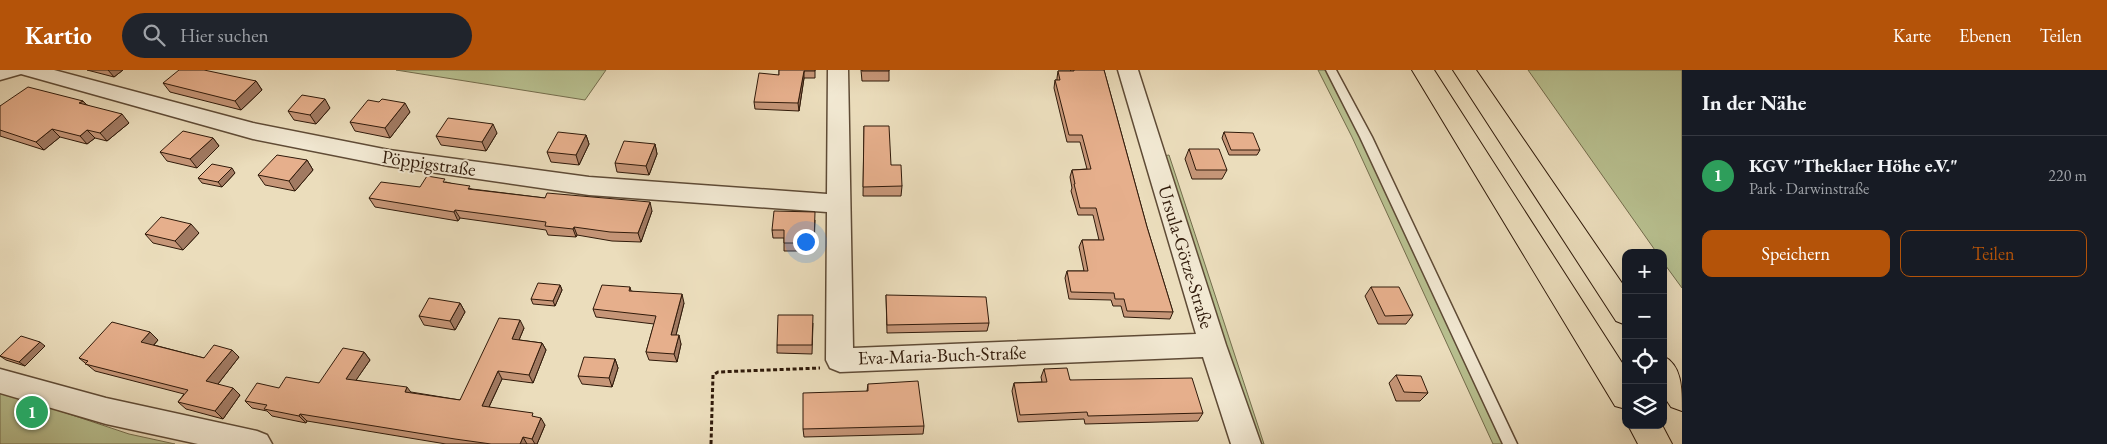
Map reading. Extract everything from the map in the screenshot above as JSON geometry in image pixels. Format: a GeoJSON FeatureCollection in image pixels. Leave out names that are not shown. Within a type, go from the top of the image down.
{"type":"FeatureCollection","features":[{"type":"Feature","properties":{"kind":"highway"},"geometry":{"type":"LineString","coordinates":[[1423,70],[1622,390]]}},
{"type":"Feature","properties":{"kind":"highway"},"geometry":{"type":"LineString","coordinates":[[1464,70],[1622,306]]}},
{"type":"Feature","properties":{"kind":"highway"},"geometry":{"type":"LineString","coordinates":[[1667,375],[1682,397]]}},
{"type":"Feature","properties":{"kind":"highway"},"geometry":{"type":"LineString","coordinates":[[1647,429],[1656,444]]}},
{"type":"Feature","properties":{"kind":"street"},"geometry":{"type":"LineString","coordinates":[[0,73],[13,70]]}},
{"type":"Feature","properties":{"kind":"street","name":"Pöppigstraße"},"geometry":{"type":"LineString","coordinates":[[29,70],[253,131],[389,158],[589,186],[838,204]]}},
{"type":"Feature","properties":{"kind":"street","name":"Eva-Maria-Buch-Straße"},"geometry":{"type":"LineString","coordinates":[[838,70],[840,360],[1213,345]]}},
{"type":"Feature","properties":{"kind":"street","name":"Ursula-Götze-Straße"},"geometry":{"type":"LineString","coordinates":[[1128,70],[1213,345],[1246,444]]}},
{"type":"Feature","properties":{"kind":"street"},"geometry":{"type":"LineString","coordinates":[[0,381],[106,412],[257,444]]}},
{"type":"Feature","properties":{"kind":"lane"},"geometry":{"type":"LineString","coordinates":[[1331,70],[1366,137],[1510,444]]}},
{"type":"Feature","properties":{"kind":"path"},"geometry":{"type":"LineString","coordinates":[[711,444],[713,375],[718,372],[822,368],[832,366],[840,360]]}},
{"type":"Feature","properties":{"kind":"green space"},"geometry":{"type":"Polygon","coordinates":[[[396,70],[606,70],[585,100],[396,70]]]}},
{"type":"Feature","properties":{"kind":"green space"},"geometry":{"type":"Polygon","coordinates":[[[1318,70],[1326,70],[1361,137],[1505,444],[1493,444],[1352,137],[1318,70]]]}},
{"type":"Feature","properties":{"kind":"green space"},"geometry":{"type":"Polygon","coordinates":[[[1528,70],[1682,70],[1682,288],[1667,267],[1667,249],[1654,249],[1528,70]]]}},
{"type":"Feature","properties":{"kind":"green space"},"geometry":{"type":"Polygon","coordinates":[[[1169,155],[1264,444],[1254,444],[1163,156],[1169,155]]]}},
{"type":"Feature","properties":{"kind":"green space"},"geometry":{"type":"Polygon","coordinates":[[[0,391],[129,434],[175,444],[0,444],[0,391]]]}},
{"type":"Feature","properties":{"kind":"building"},"geometry":{"type":"Polygon","coordinates":[[[179,70],[204,70],[256,81],[235,101],[163,83],[179,70]]]}},
{"type":"Feature","properties":{"kind":"building"},"geometry":{"type":"Polygon","coordinates":[[[779,70],[815,71],[804,71],[798,103],[754,102],[759,73],[779,75],[779,70]]]}},
{"type":"Feature","properties":{"kind":"building"},"geometry":{"type":"Polygon","coordinates":[[[889,70],[889,71],[862,71],[889,70]]]}},
{"type":"Feature","properties":{"kind":"building"},"geometry":{"type":"Polygon","coordinates":[[[1104,70],[1147,227],[1173,312],[1127,311],[1124,299],[1115,299],[1114,293],[1071,292],[1067,271],[1088,271],[1082,240],[1104,240],[1096,208],[1080,208],[1072,170],[1091,169],[1082,135],[1069,135],[1055,80],[1060,80],[1058,71],[1104,70]]]}},
{"type":"Feature","properties":{"kind":"building"},"geometry":{"type":"Polygon","coordinates":[[[28,87],[83,101],[79,103],[122,114],[100,133],[87,130],[80,136],[52,129],[36,142],[0,130],[0,106],[28,87]]]}},
{"type":"Feature","properties":{"kind":"building"},"geometry":{"type":"Polygon","coordinates":[[[302,95],[325,99],[310,115],[288,111],[302,95]]]}},
{"type":"Feature","properties":{"kind":"building"},"geometry":{"type":"Polygon","coordinates":[[[382,99],[405,103],[385,128],[350,122],[368,100],[379,102],[382,99]]]}},
{"type":"Feature","properties":{"kind":"building"},"geometry":{"type":"Polygon","coordinates":[[[448,118],[493,124],[482,142],[436,136],[448,118]]]}},
{"type":"Feature","properties":{"kind":"building"},"geometry":{"type":"Polygon","coordinates":[[[864,126],[889,126],[891,165],[901,165],[902,186],[863,187],[864,126]]]}},
{"type":"Feature","properties":{"kind":"building"},"geometry":{"type":"Polygon","coordinates":[[[183,131],[213,138],[190,159],[160,152],[183,131]]]}},
{"type":"Feature","properties":{"kind":"building"},"geometry":{"type":"Polygon","coordinates":[[[558,132],[586,135],[576,155],[547,152],[558,132]]]}},
{"type":"Feature","properties":{"kind":"building"},"geometry":{"type":"Polygon","coordinates":[[[1224,132],[1253,133],[1260,150],[1231,150],[1224,132]]]}},
{"type":"Feature","properties":{"kind":"building"},"geometry":{"type":"Polygon","coordinates":[[[624,141],[655,144],[646,166],[615,163],[624,141]]]}},
{"type":"Feature","properties":{"kind":"building"},"geometry":{"type":"Polygon","coordinates":[[[1189,149],[1219,149],[1227,170],[1196,170],[1189,149]]]}},
{"type":"Feature","properties":{"kind":"building"},"geometry":{"type":"Polygon","coordinates":[[[277,155],[307,160],[289,181],[258,175],[277,155]]]}},
{"type":"Feature","properties":{"kind":"building"},"geometry":{"type":"Polygon","coordinates":[[[212,164],[232,168],[218,182],[198,178],[212,164]]]}},
{"type":"Feature","properties":{"kind":"building"},"geometry":{"type":"Polygon","coordinates":[[[427,176],[445,179],[443,182],[470,186],[468,189],[545,198],[547,193],[650,202],[638,233],[545,226],[546,222],[455,210],[454,212],[369,198],[381,182],[420,187],[427,176]]]}},
{"type":"Feature","properties":{"kind":"building"},"geometry":{"type":"Polygon","coordinates":[[[774,211],[815,212],[814,243],[784,243],[784,230],[772,230],[774,211]]]}},
{"type":"Feature","properties":{"kind":"building"},"geometry":{"type":"Polygon","coordinates":[[[161,217],[191,224],[175,241],[145,234],[161,217]]]}},
{"type":"Feature","properties":{"kind":"building"},"geometry":{"type":"Polygon","coordinates":[[[538,283],[560,285],[553,301],[531,299],[538,283]]]}},
{"type":"Feature","properties":{"kind":"building"},"geometry":{"type":"Polygon","coordinates":[[[602,285],[630,287],[629,291],[682,294],[671,335],[679,335],[674,354],[646,352],[656,316],[593,309],[602,285]]]}},
{"type":"Feature","properties":{"kind":"building"},"geometry":{"type":"Polygon","coordinates":[[[1371,287],[1399,287],[1413,315],[1385,316],[1371,287]]]}},
{"type":"Feature","properties":{"kind":"building"},"geometry":{"type":"Polygon","coordinates":[[[886,295],[986,297],[989,323],[887,325],[886,295]]]}},
{"type":"Feature","properties":{"kind":"building"},"geometry":{"type":"Polygon","coordinates":[[[429,298],[460,303],[450,321],[419,316],[429,298]]]}},
{"type":"Feature","properties":{"kind":"building"},"geometry":{"type":"Polygon","coordinates":[[[778,315],[813,315],[812,345],[777,345],[778,315]]]}},
{"type":"Feature","properties":{"kind":"building"},"geometry":{"type":"Polygon","coordinates":[[[499,318],[520,320],[512,339],[542,343],[529,375],[498,371],[482,406],[533,413],[532,416],[541,418],[532,439],[523,437],[520,444],[491,444],[300,414],[299,416],[264,409],[267,405],[245,401],[257,383],[279,388],[286,377],[319,383],[343,348],[364,352],[346,379],[407,387],[405,392],[460,400],[499,318]]]}},
{"type":"Feature","properties":{"kind":"building"},"geometry":{"type":"Polygon","coordinates":[[[112,322],[150,332],[141,342],[204,358],[214,345],[232,350],[206,381],[233,388],[215,411],[178,402],[188,390],[85,364],[88,361],[79,358],[112,322]]]}},
{"type":"Feature","properties":{"kind":"building"},"geometry":{"type":"Polygon","coordinates":[[[21,336],[40,342],[19,362],[0,356],[21,336]]]}},
{"type":"Feature","properties":{"kind":"building"},"geometry":{"type":"Polygon","coordinates":[[[584,357],[615,359],[609,378],[578,376],[584,357]]]}},
{"type":"Feature","properties":{"kind":"building"},"geometry":{"type":"Polygon","coordinates":[[[1067,368],[1070,380],[1192,378],[1203,413],[1088,416],[1087,412],[1020,415],[1014,383],[1047,382],[1044,369],[1067,368]]]}},
{"type":"Feature","properties":{"kind":"building"},"geometry":{"type":"Polygon","coordinates":[[[1396,375],[1421,376],[1428,393],[1404,392],[1396,375]]]}},
{"type":"Feature","properties":{"kind":"building"},"geometry":{"type":"Polygon","coordinates":[[[918,381],[924,426],[803,429],[803,393],[868,391],[868,384],[918,381]]]}},
{"type":"Feature","properties":{"kind":"place","name":"KGV \"Theklaer Höhe e.V.\""},"geometry":{"type":"Point","coordinates":[32,412]}}]}
